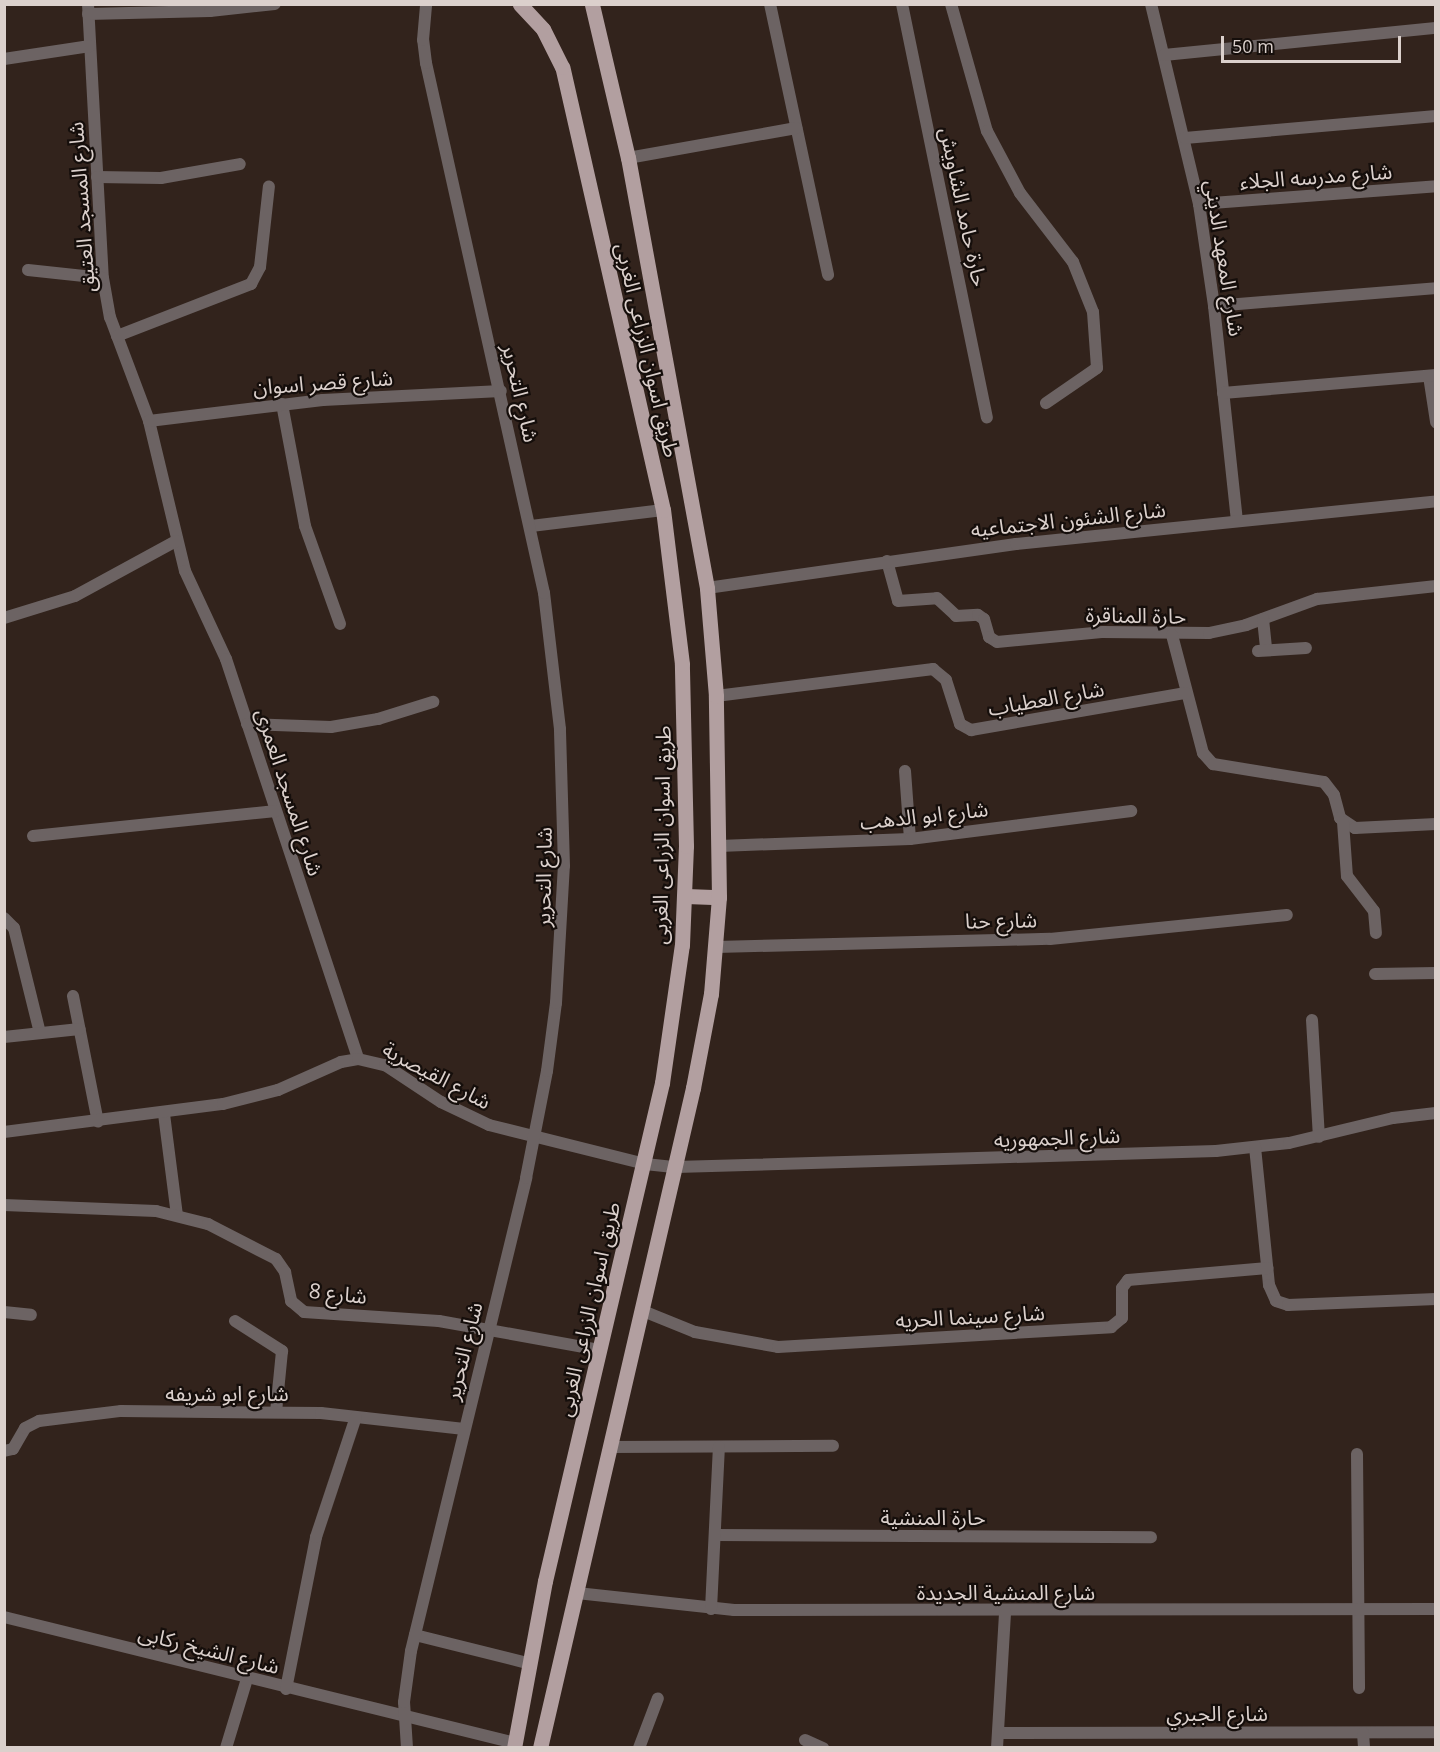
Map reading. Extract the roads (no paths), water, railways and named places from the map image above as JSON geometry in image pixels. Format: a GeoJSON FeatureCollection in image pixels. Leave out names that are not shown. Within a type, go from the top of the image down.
{"type":"FeatureCollection","features":[{"type":"Feature","properties":{"kind":"main road","name":"طريق اسوان الزراعى الغربى"},"geometry":{"type":"LineString","coordinates":[[514,1745],[528,1664],[645,1164],[671,1037],[686,896],[682,664],[663,510],[562,67],[543,29],[520,4]]}},
{"type":"Feature","properties":{"kind":"main road","name":"طريق اسوان الزراعى الغربى"},"geometry":{"type":"LineString","coordinates":[[540,1748],[578,1593],[703,1041],[716,947],[719,897],[716,696],[707,588],[628,158],[592,4]]}},
{"type":"Feature","properties":{"kind":"main road"},"geometry":{"type":"LineString","coordinates":[[686,896],[719,897]]}},
{"type":"Feature","properties":{"kind":"street"},"geometry":{"type":"LineString","coordinates":[[88,9],[210,11],[275,4]]}},
{"type":"Feature","properties":{"kind":"street","name":"شارع التحرير"},"geometry":{"type":"LineString","coordinates":[[407,1748],[404,1719],[405,1685],[415,1635],[535,1138],[556,1003],[564,831],[553,661],[531,526],[426,63],[423,40],[426,4]]}},
{"type":"Feature","properties":{"kind":"street"},"geometry":{"type":"LineString","coordinates":[[770,4],[828,275]]}},
{"type":"Feature","properties":{"kind":"street","name":"حارة حامد الشاويش"},"geometry":{"type":"LineString","coordinates":[[902,4],[987,417]]}},
{"type":"Feature","properties":{"kind":"street"},"geometry":{"type":"LineString","coordinates":[[951,4],[987,131],[1020,193],[1073,262],[1093,312],[1097,368],[1046,403]]}},
{"type":"Feature","properties":{"kind":"street","name":"شارع المعهد الديني"},"geometry":{"type":"LineString","coordinates":[[1151,4],[1199,204],[1214,306],[1237,520]]}},
{"type":"Feature","properties":{"kind":"street","name":"شارع المسجد العتيق"},"geometry":{"type":"LineString","coordinates":[[88,9],[103,278],[117,336],[149,421],[176,541]]}},
{"type":"Feature","properties":{"kind":"street"},"geometry":{"type":"LineString","coordinates":[[1164,55],[1436,28]]}},
{"type":"Feature","properties":{"kind":"street"},"geometry":{"type":"LineString","coordinates":[[4,59],[90,46]]}},
{"type":"Feature","properties":{"kind":"street"},"geometry":{"type":"LineString","coordinates":[[1185,138],[1436,116]]}},
{"type":"Feature","properties":{"kind":"street"},"geometry":{"type":"LineString","coordinates":[[628,158],[796,128]]}},
{"type":"Feature","properties":{"kind":"street"},"geometry":{"type":"LineString","coordinates":[[97,177],[161,178],[240,164]]}},
{"type":"Feature","properties":{"kind":"street"},"geometry":{"type":"LineString","coordinates":[[117,336],[251,284],[260,267],[269,186]]}},
{"type":"Feature","properties":{"kind":"street","name":"شارع مدرسه الجلاء"},"geometry":{"type":"LineString","coordinates":[[1199,204],[1436,186]]}},
{"type":"Feature","properties":{"kind":"street"},"geometry":{"type":"LineString","coordinates":[[28,270],[103,278]]}},
{"type":"Feature","properties":{"kind":"street"},"geometry":{"type":"LineString","coordinates":[[1214,306],[1436,288]]}},
{"type":"Feature","properties":{"kind":"street"},"geometry":{"type":"LineString","coordinates":[[1223,393],[1432,375],[1436,422]]}},
{"type":"Feature","properties":{"kind":"street","name":"شارع قصر اسوان"},"geometry":{"type":"LineString","coordinates":[[149,421],[282,404],[501,391]]}},
{"type":"Feature","properties":{"kind":"street"},"geometry":{"type":"LineString","coordinates":[[282,404],[305,526],[340,624]]}},
{"type":"Feature","properties":{"kind":"street","name":"شارع الشئون الاجتماعيه"},"geometry":{"type":"LineString","coordinates":[[707,588],[887,561],[1237,520],[1436,501]]}},
{"type":"Feature","properties":{"kind":"street"},"geometry":{"type":"LineString","coordinates":[[531,526],[663,510]]}},
{"type":"Feature","properties":{"kind":"street"},"geometry":{"type":"LineString","coordinates":[[4,618],[75,596],[176,541]]}},
{"type":"Feature","properties":{"kind":"street","name":"شارع المسجد العمرى"},"geometry":{"type":"LineString","coordinates":[[176,541],[185,571],[226,659],[358,1059]]}},
{"type":"Feature","properties":{"kind":"street","name":"حارة المناقرة"},"geometry":{"type":"LineString","coordinates":[[887,561],[898,601],[937,598],[945,603],[952,614],[978,615],[984,619],[989,637],[997,642],[1102,632],[1172,635],[1228,630],[1317,599],[1436,586]]}},
{"type":"Feature","properties":{"kind":"street"},"geometry":{"type":"LineString","coordinates":[[1263,619],[1262,651],[1306,648]]}},
{"type":"Feature","properties":{"kind":"street"},"geometry":{"type":"LineString","coordinates":[[1172,635],[1186,693],[1207,760],[1221,767],[1324,782],[1334,795],[1343,822],[1347,876],[1374,911],[1376,933]]}},
{"type":"Feature","properties":{"kind":"street","name":"شارع العطياب"},"geometry":{"type":"LineString","coordinates":[[716,696],[933,669],[946,680],[957,719],[970,730],[1186,693]]}},
{"type":"Feature","properties":{"kind":"street"},"geometry":{"type":"LineString","coordinates":[[247,724],[331,727],[378,719],[433,702]]}},
{"type":"Feature","properties":{"kind":"street"},"geometry":{"type":"LineString","coordinates":[[905,771],[910,839]]}},
{"type":"Feature","properties":{"kind":"street"},"geometry":{"type":"LineString","coordinates":[[33,836],[276,811]]}},
{"type":"Feature","properties":{"kind":"street","name":"شارع ابو الدهب"},"geometry":{"type":"LineString","coordinates":[[719,846],[910,839],[1047,819],[1131,811]]}},
{"type":"Feature","properties":{"kind":"street"},"geometry":{"type":"LineString","coordinates":[[1343,822],[1359,828],[1436,824]]}},
{"type":"Feature","properties":{"kind":"street","name":"شارع حنا"},"geometry":{"type":"LineString","coordinates":[[716,947],[1050,939],[1287,915]]}},
{"type":"Feature","properties":{"kind":"street"},"geometry":{"type":"LineString","coordinates":[[4,918],[14,928],[40,1033]]}},
{"type":"Feature","properties":{"kind":"street"},"geometry":{"type":"LineString","coordinates":[[1375,974],[1436,973]]}},
{"type":"Feature","properties":{"kind":"street"},"geometry":{"type":"LineString","coordinates":[[74,996],[98,1122]]}},
{"type":"Feature","properties":{"kind":"street"},"geometry":{"type":"LineString","coordinates":[[1311,1020],[1319,1137]]}},
{"type":"Feature","properties":{"kind":"street"},"geometry":{"type":"LineString","coordinates":[[4,1037],[80,1029]]}},
{"type":"Feature","properties":{"kind":"street","name":"شارع القيصرية"},"geometry":{"type":"LineString","coordinates":[[4,1132],[164,1114],[253,1097],[341,1062],[358,1059],[385,1065],[464,1114],[535,1138],[645,1164],[676,1167]]}},
{"type":"Feature","properties":{"kind":"street","name":"شارع الجمهوريه"},"geometry":{"type":"LineString","coordinates":[[676,1167],[1173,1153],[1255,1147],[1319,1137],[1393,1118],[1436,1113]]}},
{"type":"Feature","properties":{"kind":"street"},"geometry":{"type":"LineString","coordinates":[[164,1114],[177,1215]]}},
{"type":"Feature","properties":{"kind":"street"},"geometry":{"type":"LineString","coordinates":[[1255,1147],[1272,1297],[1282,1304],[1436,1299]]}},
{"type":"Feature","properties":{"kind":"street","name":"شارع 8"},"geometry":{"type":"LineString","coordinates":[[4,1205],[134,1209],[177,1215],[223,1231],[276,1259],[285,1272],[291,1301],[304,1312],[438,1321],[600,1350]]}},
{"type":"Feature","properties":{"kind":"street","name":"شارع سينما الحريه"},"geometry":{"type":"LineString","coordinates":[[643,1311],[722,1339],[778,1347],[1111,1327],[1122,1318],[1122,1288],[1128,1280],[1267,1268]]}},
{"type":"Feature","properties":{"kind":"street"},"geometry":{"type":"LineString","coordinates":[[4,1312],[31,1315]]}},
{"type":"Feature","properties":{"kind":"street"},"geometry":{"type":"LineString","coordinates":[[235,1321],[282,1351],[276,1412]]}},
{"type":"Feature","properties":{"kind":"street","name":"شارع ابو شريفه"},"geometry":{"type":"LineString","coordinates":[[4,1451],[13,1449],[32,1424],[66,1416],[121,1411],[276,1412],[356,1417],[464,1429]]}},
{"type":"Feature","properties":{"kind":"street"},"geometry":{"type":"LineString","coordinates":[[286,1689],[316,1537],[356,1417]]}},
{"type":"Feature","properties":{"kind":"street"},"geometry":{"type":"LineString","coordinates":[[611,1447],[833,1446]]}},
{"type":"Feature","properties":{"kind":"street"},"geometry":{"type":"LineString","coordinates":[[711,1609],[719,1447]]}},
{"type":"Feature","properties":{"kind":"street"},"geometry":{"type":"LineString","coordinates":[[1357,1454],[1359,1688]]}},
{"type":"Feature","properties":{"kind":"street","name":"حارة المنشية"},"geometry":{"type":"LineString","coordinates":[[715,1535],[1151,1537]]}},
{"type":"Feature","properties":{"kind":"street","name":"شارع المنشية الجديدة"},"geometry":{"type":"LineString","coordinates":[[578,1593],[711,1609],[1005,1612],[1436,1609]]}},
{"type":"Feature","properties":{"kind":"street"},"geometry":{"type":"LineString","coordinates":[[997,1748],[1005,1612]]}},
{"type":"Feature","properties":{"kind":"street","name":"شارع الشيخ ركابى"},"geometry":{"type":"LineString","coordinates":[[4,1617],[514,1745]]}},
{"type":"Feature","properties":{"kind":"street"},"geometry":{"type":"LineString","coordinates":[[415,1635],[528,1664]]}},
{"type":"Feature","properties":{"kind":"street"},"geometry":{"type":"LineString","coordinates":[[226,1748],[247,1679]]}},
{"type":"Feature","properties":{"kind":"street"},"geometry":{"type":"LineString","coordinates":[[639,1748],[658,1698]]}},
{"type":"Feature","properties":{"kind":"street","name":"شارع الجبري"},"geometry":{"type":"LineString","coordinates":[[998,1733],[1436,1732]]}},
{"type":"Feature","properties":{"kind":"street"},"geometry":{"type":"LineString","coordinates":[[1363,1733],[1364,1748]]}},
{"type":"Feature","properties":{"kind":"street"},"geometry":{"type":"LineString","coordinates":[[805,1740],[823,1748]]}}]}
